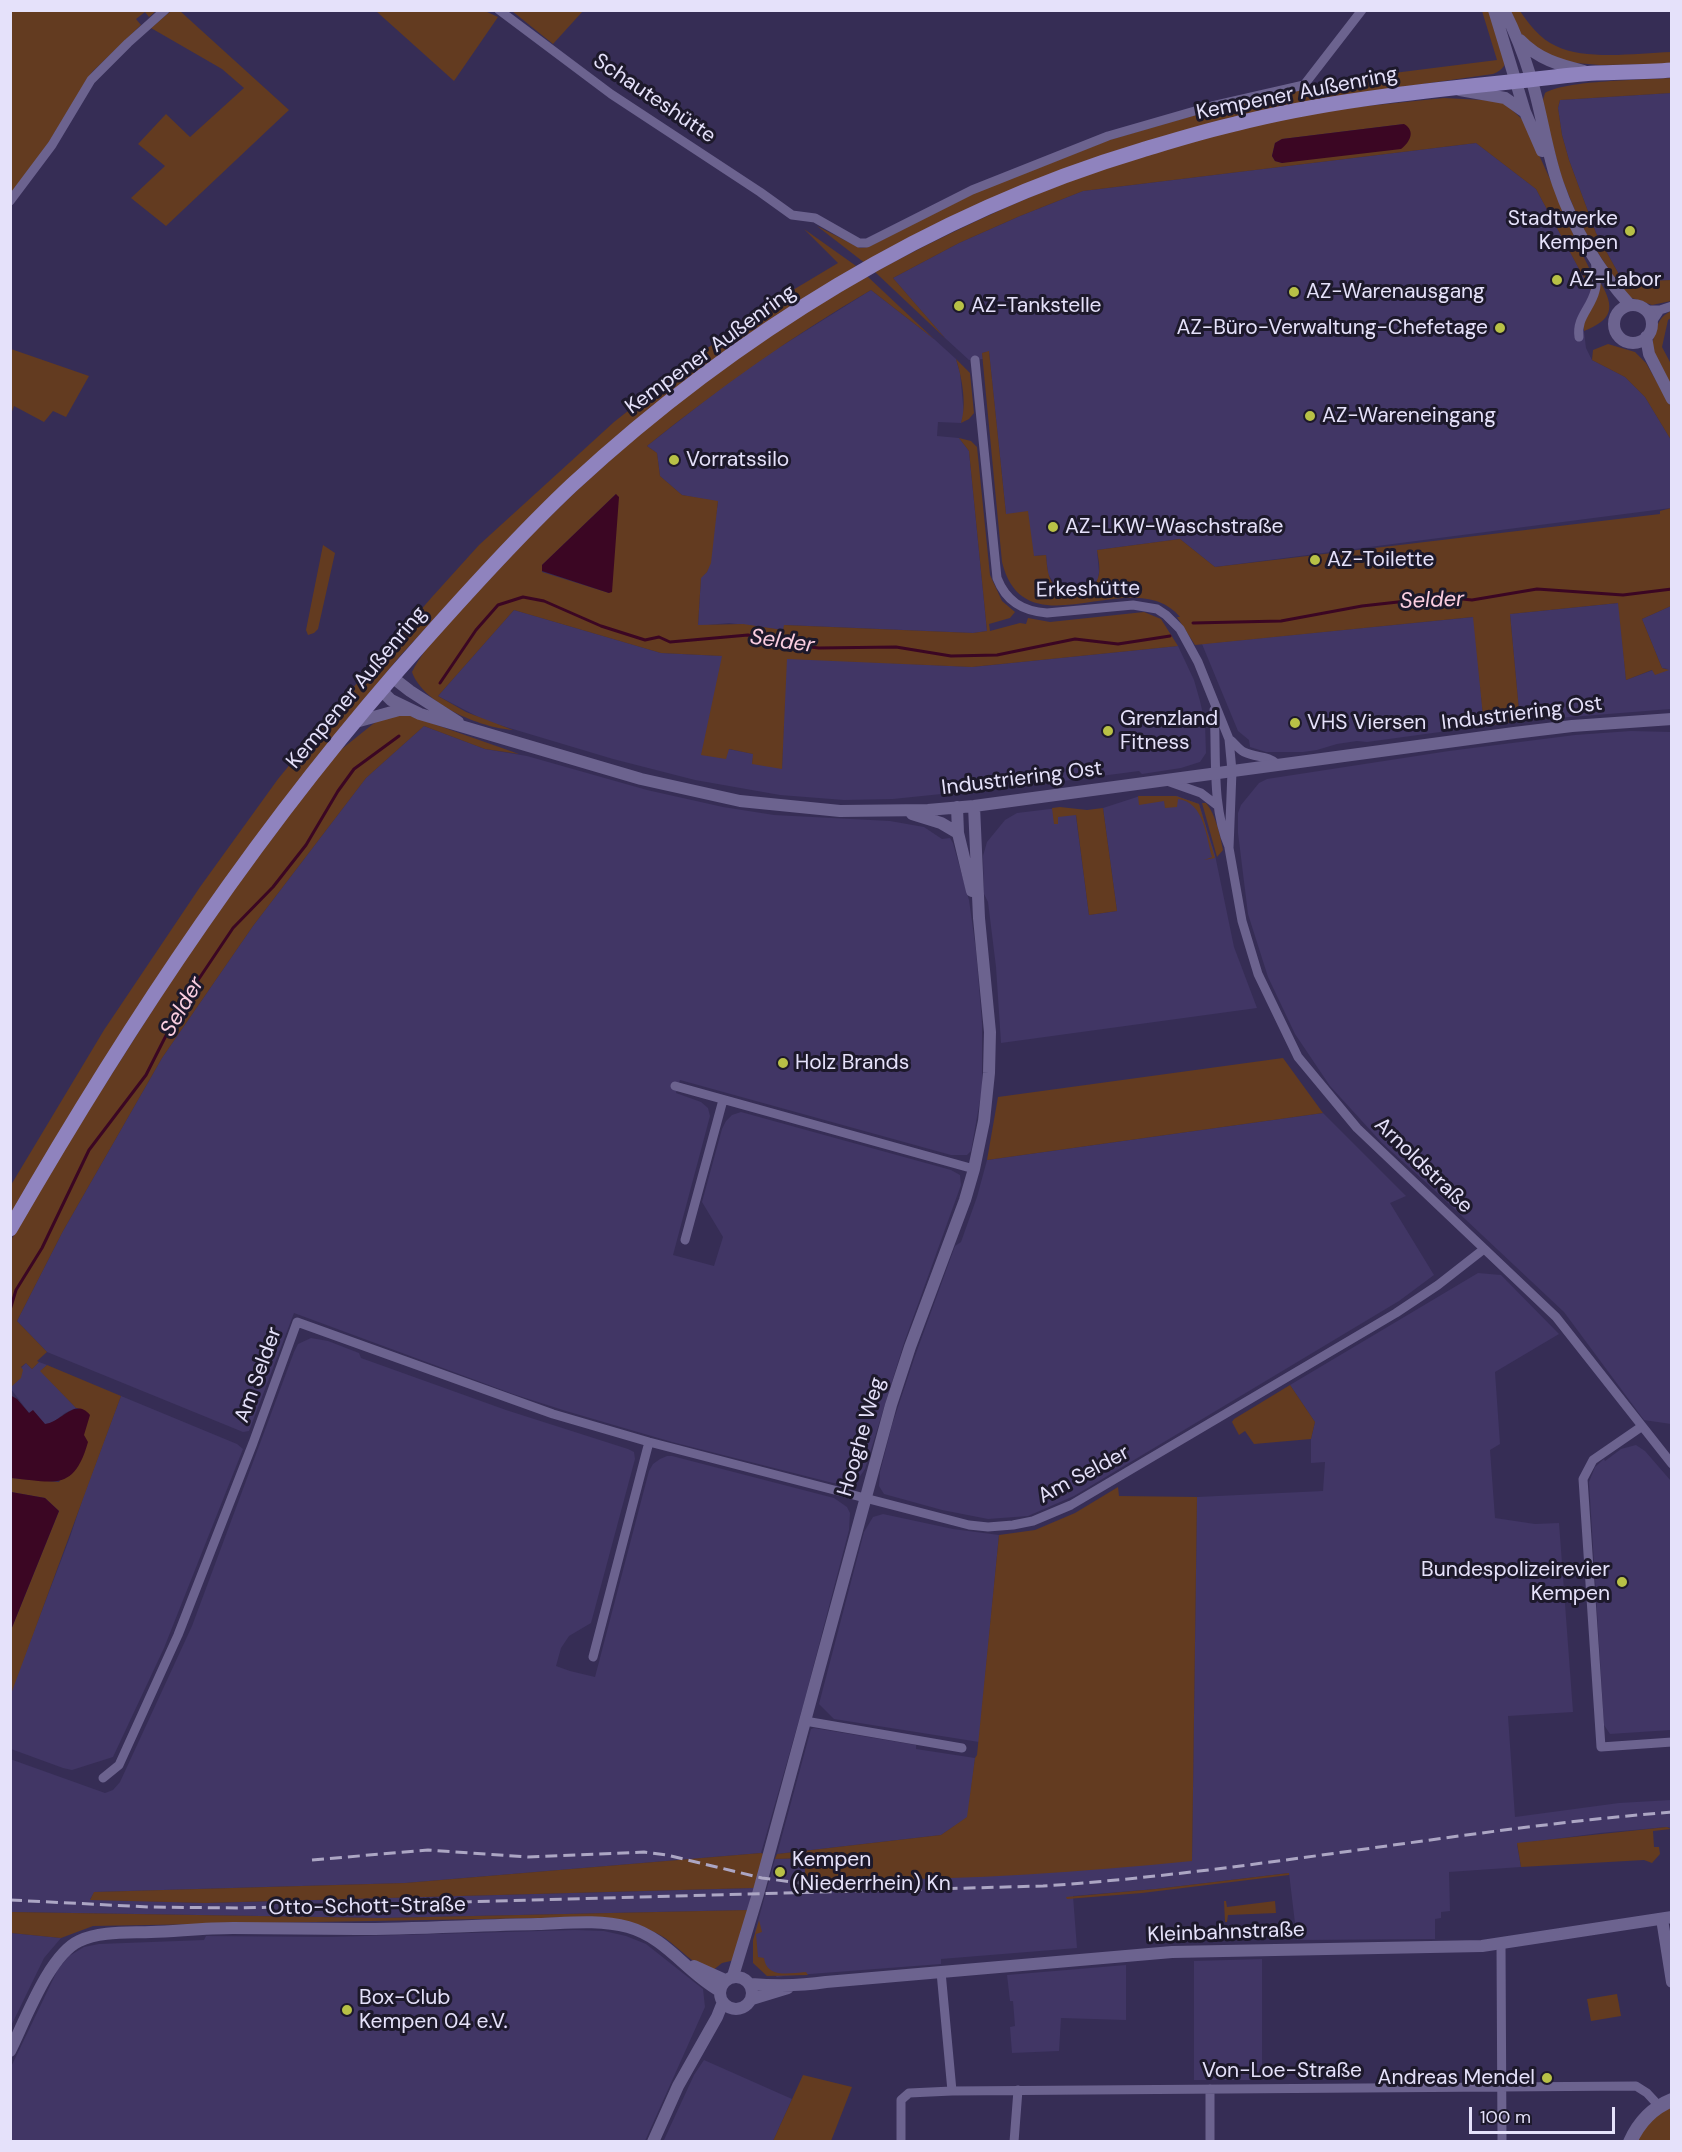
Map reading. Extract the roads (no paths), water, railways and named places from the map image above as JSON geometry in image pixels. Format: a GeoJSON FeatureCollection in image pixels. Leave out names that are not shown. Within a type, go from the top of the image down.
{"type":"FeatureCollection","features":[{"type":"Feature","properties":{"kind":"main road","name":"Kempener Außenring"},"geometry":{"type":"LineString","coordinates":[[10,1229],[90,1095],[164,979],[289,802],[352,723],[515,540],[610,452],[722,362],[790,316],[882,261],[1007,199],[1137,151],[1236,123],[1335,104],[1524,80],[1596,73],[1671,70]]}},
{"type":"Feature","properties":{"kind":"main road"},"geometry":{"type":"LineString","coordinates":[[1630,2142],[1638,2126],[1665,2103]]}},
{"type":"Feature","properties":{"kind":"street"},"geometry":{"type":"LineString","coordinates":[[10,201],[52,145],[91,80],[165,10]]}},
{"type":"Feature","properties":{"kind":"street","name":"Schauteshütte"},"geometry":{"type":"LineString","coordinates":[[499,10],[611,94],[792,215],[815,218],[854,241],[867,243],[972,190],[1108,136],[1212,106],[1304,86],[1362,10]]}},
{"type":"Feature","properties":{"kind":"street"},"geometry":{"type":"LineString","coordinates":[[1494,10],[1524,80],[1544,134],[1557,181],[1572,216],[1625,308]]}},
{"type":"Feature","properties":{"kind":"street"},"geometry":{"type":"LineString","coordinates":[[1504,10],[1517,37],[1524,80],[1526,112],[1549,170],[1557,181]]}},
{"type":"Feature","properties":{"kind":"street"},"geometry":{"type":"LineString","coordinates":[[1517,37],[1542,58],[1562,66],[1596,73]]}},
{"type":"Feature","properties":{"kind":"street"},"geometry":{"type":"LineString","coordinates":[[1449,88],[1505,98],[1526,112]]}},
{"type":"Feature","properties":{"kind":"street"},"geometry":{"type":"LineString","coordinates":[[1579,337],[1580,319],[1596,289],[1598,264]]}},
{"type":"Feature","properties":{"kind":"street"},"geometry":{"type":"LineString","coordinates":[[1670,396],[1647,360],[1632,343],[1622,340],[1615,332],[1614,322],[1625,308],[1641,307],[1646,310],[1660,310],[1671,306]]}},
{"type":"Feature","properties":{"kind":"street"},"geometry":{"type":"LineString","coordinates":[[1646,310],[1652,322]]}},
{"type":"Feature","properties":{"kind":"street"},"geometry":{"type":"LineString","coordinates":[[1660,310],[1646,337],[1649,354],[1670,396]]}},
{"type":"Feature","properties":{"kind":"street"},"geometry":{"type":"LineString","coordinates":[[1632,343],[1646,337]]}},
{"type":"Feature","properties":{"kind":"street","name":"Erkeshütte"},"geometry":{"type":"LineString","coordinates":[[975,360],[997,578],[1005,594],[1013,602],[1033,612],[1047,613],[1133,605],[1146,606],[1167,615],[1185,637],[1198,662],[1229,739],[1232,771]]}},
{"type":"Feature","properties":{"kind":"street","name":"Industriering Ost"},"geometry":{"type":"LineString","coordinates":[[392,677],[410,692],[465,727]]}},
{"type":"Feature","properties":{"kind":"street","name":"Industriering Ost"},"geometry":{"type":"LineString","coordinates":[[381,690],[391,700],[409,710],[641,779],[740,801],[840,812],[974,806],[1572,726],[1669,720]]}},
{"type":"Feature","properties":{"kind":"street","name":"Erkeshütte"},"geometry":{"type":"LineString","coordinates":[[1214,704],[1216,773]]}},
{"type":"Feature","properties":{"kind":"street"},"geometry":{"type":"LineString","coordinates":[[352,723],[399,710],[409,710]]}},
{"type":"Feature","properties":{"kind":"street"},"geometry":{"type":"LineString","coordinates":[[1229,739],[1242,751],[1253,756],[1271,758],[1277,764]]}},
{"type":"Feature","properties":{"kind":"street","name":"Arnoldstraße"},"geometry":{"type":"LineString","coordinates":[[1232,771],[1229,848],[1248,945],[1258,974],[1298,1057],[1357,1128],[1556,1317],[1671,1464]]}},
{"type":"Feature","properties":{"kind":"street","name":"Arnoldstraße"},"geometry":{"type":"LineString","coordinates":[[1216,773],[1218,806],[1224,837],[1229,848]]}},
{"type":"Feature","properties":{"kind":"street"},"geometry":{"type":"LineString","coordinates":[[1167,781],[1201,793],[1218,806]]}},
{"type":"Feature","properties":{"kind":"street","name":"Hooghe Weg"},"geometry":{"type":"LineString","coordinates":[[733,1989],[864,1498],[899,1379],[974,1169],[984,1121],[990,1032],[979,918],[974,806]]}},
{"type":"Feature","properties":{"kind":"street","name":"Hooghe Weg"},"geometry":{"type":"LineString","coordinates":[[957,807],[958,833],[979,918]]}},
{"type":"Feature","properties":{"kind":"street"},"geometry":{"type":"LineString","coordinates":[[902,811],[941,823],[958,833]]}},
{"type":"Feature","properties":{"kind":"street"},"geometry":{"type":"LineString","coordinates":[[675,1086],[974,1169]]}},
{"type":"Feature","properties":{"kind":"street"},"geometry":{"type":"LineString","coordinates":[[685,1240],[723,1100]]}},
{"type":"Feature","properties":{"kind":"street","name":"Am Selder"},"geometry":{"type":"LineString","coordinates":[[103,1778],[119,1765],[178,1635],[253,1443],[297,1322],[510,1400],[649,1442],[969,1525],[988,1527],[1033,1521],[1053,1514],[1123,1476],[1396,1313],[1438,1285],[1484,1249]]}},
{"type":"Feature","properties":{"kind":"street"},"geometry":{"type":"LineString","coordinates":[[1641,1427],[1593,1460],[1583,1479],[1601,1747],[1671,1742]]}},
{"type":"Feature","properties":{"kind":"street"},"geometry":{"type":"LineString","coordinates":[[593,1657],[649,1442]]}},
{"type":"Feature","properties":{"kind":"street"},"geometry":{"type":"LineString","coordinates":[[805,1721],[962,1748]]}},
{"type":"Feature","properties":{"kind":"street"},"geometry":{"type":"LineString","coordinates":[[1667,1918],[1671,1982]]}},
{"type":"Feature","properties":{"kind":"street","name":"Kleinbahnstraße"},"geometry":{"type":"LineString","coordinates":[[790,1987],[752,1999],[745,2007],[733,1989],[783,1985],[790,1987],[1172,1952],[1431,1948],[1501,1944],[1667,1918]]}},
{"type":"Feature","properties":{"kind":"street","name":"Otto-Schott-Straße"},"geometry":{"type":"LineString","coordinates":[[10,2051],[46,1977],[62,1954],[81,1940],[116,1934],[232,1928],[356,1929],[589,1923],[621,1925],[655,1938],[694,1974],[733,1989]]}},
{"type":"Feature","properties":{"kind":"street"},"geometry":{"type":"LineString","coordinates":[[1501,1944],[1502,2142]]}},
{"type":"Feature","properties":{"kind":"street"},"geometry":{"type":"LineString","coordinates":[[941,1972],[952,2091]]}},
{"type":"Feature","properties":{"kind":"street"},"geometry":{"type":"LineString","coordinates":[[653,2142],[675,2094],[733,1989],[752,1999]]}},
{"type":"Feature","properties":{"kind":"street","name":"Von-Loe-Straße"},"geometry":{"type":"LineString","coordinates":[[901,2142],[901,2100],[909,2093],[1018,2090],[1636,2086],[1665,2103]]}},
{"type":"Feature","properties":{"kind":"street"},"geometry":{"type":"LineString","coordinates":[[1210,2089],[1210,2142]]}},
{"type":"Feature","properties":{"kind":"street"},"geometry":{"type":"LineString","coordinates":[[1014,2142],[1018,2090]]}},
{"type":"Feature","properties":{"kind":"waterway","name":"Selder"},"geometry":{"type":"LineString","coordinates":[[1193,623],[1281,621],[1362,606],[1443,597],[1472,600],[1537,589],[1623,595],[1672,589]]}},
{"type":"Feature","properties":{"kind":"waterway","name":"Selder"},"geometry":{"type":"LineString","coordinates":[[440,683],[476,630],[498,605],[523,597],[544,601],[601,626],[645,640],[659,637],[670,642],[748,635],[792,645],[819,648],[896,647],[951,656],[997,655],[1075,639],[1118,644],[1170,636]]}},
{"type":"Feature","properties":{"kind":"waterway","name":"Selder"},"geometry":{"type":"LineString","coordinates":[[10,1310],[16,1290],[42,1248],[89,1150],[146,1075],[182,1004],[233,928],[273,887],[306,845],[354,769],[399,736]]}},
{"type":"Feature","properties":{"kind":"railway"},"geometry":{"type":"LineString","coordinates":[[10,1900],[149,1907],[239,1908],[1043,1886],[1200,1871],[1593,1819],[1672,1812]]}},
{"type":"Feature","properties":{"kind":"railway"},"geometry":{"type":"LineString","coordinates":[[312,1860],[428,1850],[528,1857],[644,1852],[667,1855],[762,1878],[815,1885]]}},
{"type":"Feature","properties":{"kind":"place","name":"Stadtwerke Kempen"},"geometry":{"type":"Point","coordinates":[1630,231]}},
{"type":"Feature","properties":{"kind":"place","name":"AZ-Labor"},"geometry":{"type":"Point","coordinates":[1557,280]}},
{"type":"Feature","properties":{"kind":"place","name":"AZ-Warenausgang"},"geometry":{"type":"Point","coordinates":[1294,292]}},
{"type":"Feature","properties":{"kind":"place","name":"AZ-Tankstelle"},"geometry":{"type":"Point","coordinates":[959,306]}},
{"type":"Feature","properties":{"kind":"place","name":"AZ-Büro-Verwaltung-Chefetage"},"geometry":{"type":"Point","coordinates":[1500,328]}},
{"type":"Feature","properties":{"kind":"place","name":"AZ-Wareneingang"},"geometry":{"type":"Point","coordinates":[1310,416]}},
{"type":"Feature","properties":{"kind":"place","name":"Vorratssilo"},"geometry":{"type":"Point","coordinates":[674,460]}},
{"type":"Feature","properties":{"kind":"place","name":"AZ-LKW-Waschstraße"},"geometry":{"type":"Point","coordinates":[1053,527]}},
{"type":"Feature","properties":{"kind":"place","name":"AZ-Toilette"},"geometry":{"type":"Point","coordinates":[1315,560]}},
{"type":"Feature","properties":{"kind":"place","name":"VHS Viersen"},"geometry":{"type":"Point","coordinates":[1295,723]}},
{"type":"Feature","properties":{"kind":"place","name":"Grenzland Fitness"},"geometry":{"type":"Point","coordinates":[1108,731]}},
{"type":"Feature","properties":{"kind":"place","name":"Holz Brands"},"geometry":{"type":"Point","coordinates":[783,1063]}},
{"type":"Feature","properties":{"kind":"place","name":"Bundespolizeirevier Kempen"},"geometry":{"type":"Point","coordinates":[1622,1582]}},
{"type":"Feature","properties":{"kind":"place","name":"Kempen (Niederrhein) Kn"},"geometry":{"type":"Point","coordinates":[780,1872]}},
{"type":"Feature","properties":{"kind":"place","name":"Box-Club Kempen 04 e.V."},"geometry":{"type":"Point","coordinates":[347,2010]}},
{"type":"Feature","properties":{"kind":"place","name":"Andreas Mendel"},"geometry":{"type":"Point","coordinates":[1547,2078]}}]}
